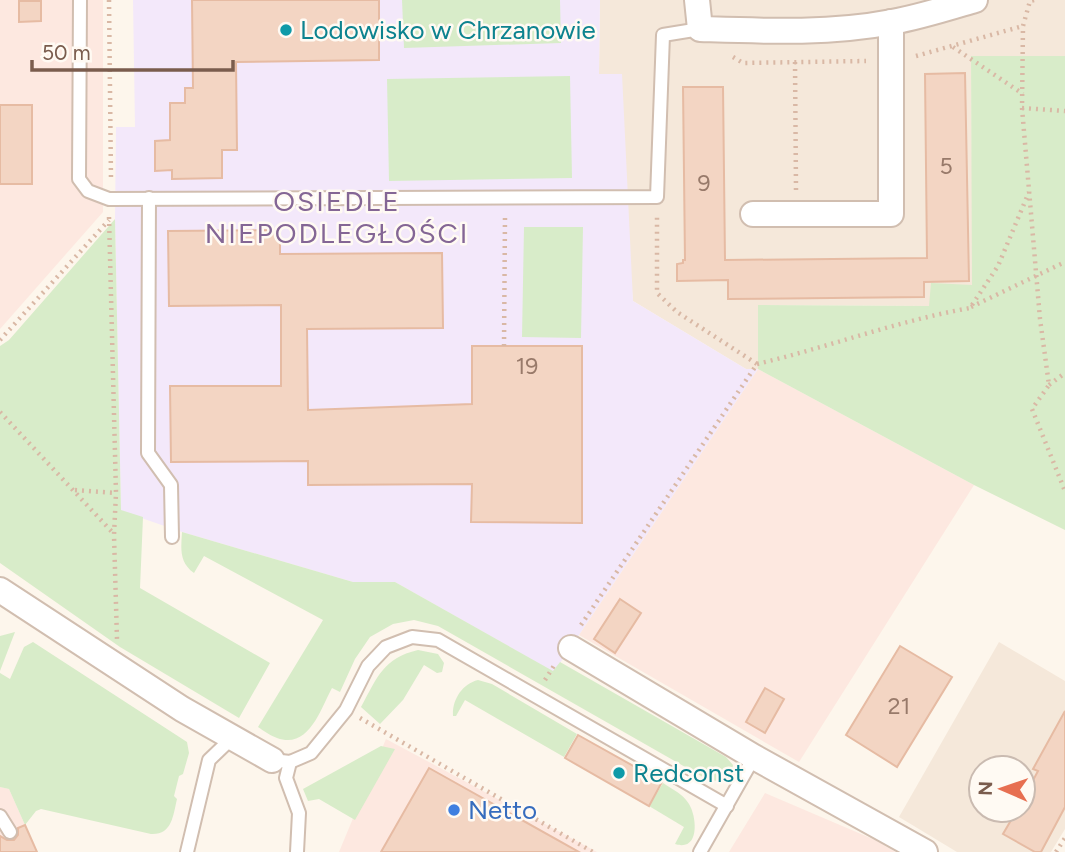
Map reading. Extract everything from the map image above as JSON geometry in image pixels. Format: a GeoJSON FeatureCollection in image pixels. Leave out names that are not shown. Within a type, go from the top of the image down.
{"type":"FeatureCollection","features":[{"type":"Feature","properties":{"kind":"street"},"geometry":{"type":"LineString","coordinates":[[697,0],[700,29],[795,30],[891,22],[975,0]]}},
{"type":"Feature","properties":{"kind":"street"},"geometry":{"type":"LineString","coordinates":[[753,214],[891,214],[891,22]]}},
{"type":"Feature","properties":{"kind":"street"},"geometry":{"type":"LineString","coordinates":[[0,590],[171,702],[232,738],[281,761]]}},
{"type":"Feature","properties":{"kind":"street"},"geometry":{"type":"LineString","coordinates":[[569,646],[754,757],[925,852]]}},
{"type":"Feature","properties":{"kind":"lane"},"geometry":{"type":"LineString","coordinates":[[80,0],[79,179],[88,191],[109,199],[657,197],[663,35],[700,29]]}},
{"type":"Feature","properties":{"kind":"lane"},"geometry":{"type":"LineString","coordinates":[[149,198],[148,453],[171,485],[172,537]]}},
{"type":"Feature","properties":{"kind":"lane"},"geometry":{"type":"LineString","coordinates":[[297,852],[299,813],[281,761],[311,753],[346,710],[368,666],[386,647],[412,637],[438,640],[727,806]]}},
{"type":"Feature","properties":{"kind":"lane"},"geometry":{"type":"LineString","coordinates":[[187,852],[209,760],[232,738]]}},
{"type":"Feature","properties":{"kind":"lane"},"geometry":{"type":"LineString","coordinates":[[700,852],[754,757]]}},
{"type":"Feature","properties":{"kind":"lane"},"geometry":{"type":"LineString","coordinates":[[0,816],[10,832]]}},
{"type":"Feature","properties":{"kind":"path"},"geometry":{"type":"LineString","coordinates":[[109,0],[109,220],[117,650]]}},
{"type":"Feature","properties":{"kind":"path"},"geometry":{"type":"LineString","coordinates":[[1034,0],[1030,1],[1023,26],[1023,108],[1036,275],[1049,385]]}},
{"type":"Feature","properties":{"kind":"path"},"geometry":{"type":"LineString","coordinates":[[795,30],[796,214]]}},
{"type":"Feature","properties":{"kind":"path"},"geometry":{"type":"LineString","coordinates":[[952,46],[1023,94]]}},
{"type":"Feature","properties":{"kind":"path"},"geometry":{"type":"LineString","coordinates":[[1023,108],[1065,111]]}},
{"type":"Feature","properties":{"kind":"path"},"geometry":{"type":"LineString","coordinates":[[970,308],[998,266],[1029,191]]}},
{"type":"Feature","properties":{"kind":"path"},"geometry":{"type":"LineString","coordinates":[[504,346],[505,197]]}},
{"type":"Feature","properties":{"kind":"path"},"geometry":{"type":"LineString","coordinates":[[657,197],[657,293],[677,312],[757,364]]}},
{"type":"Feature","properties":{"kind":"path"},"geometry":{"type":"LineString","coordinates":[[0,340],[109,220]]}},
{"type":"Feature","properties":{"kind":"path"},"geometry":{"type":"LineString","coordinates":[[535,696],[757,364],[816,350],[857,335],[970,308],[1065,262]]}},
{"type":"Feature","properties":{"kind":"path"},"geometry":{"type":"LineString","coordinates":[[1065,373],[1049,385],[1032,409],[1065,491]]}},
{"type":"Feature","properties":{"kind":"path"},"geometry":{"type":"LineString","coordinates":[[0,412],[114,535]]}},
{"type":"Feature","properties":{"kind":"path"},"geometry":{"type":"LineString","coordinates":[[74,490],[116,493]]}},
{"type":"Feature","properties":{"kind":"path"},"geometry":{"type":"LineString","coordinates":[[356,716],[593,852]]}},
{"type":"Feature","properties":{"kind":"path"},"geometry":{"type":"LineString","coordinates":[[1056,852],[1065,838]]}},
{"type":"Feature","properties":{"kind":"shaded area"},"geometry":{"type":"Polygon","coordinates":[[[0,0],[103,0],[103,212],[0,329],[0,0]]]}},
{"type":"Feature","properties":{"kind":"shaded area"},"geometry":{"type":"Polygon","coordinates":[[[133,0],[600,0],[599,74],[622,74],[633,301],[746,369],[758,369],[554,672],[395,582],[353,582],[182,532],[121,511],[115,219],[116,127],[135,127],[133,0]]]}},
{"type":"Feature","properties":{"kind":"shaded area"},"geometry":{"type":"Polygon","coordinates":[[[600,0],[1065,0],[1065,56],[971,56],[973,285],[929,306],[759,305],[758,369],[746,369],[633,301],[628,245],[599,74],[600,0]]]}},
{"type":"Feature","properties":{"kind":"shaded area"},"geometry":{"type":"Polygon","coordinates":[[[758,369],[974,485],[799,762],[579,635],[758,369]]]}},
{"type":"Feature","properties":{"kind":"shaded area"},"geometry":{"type":"Polygon","coordinates":[[[999,642],[1065,681],[1065,829],[1051,852],[957,852],[899,817],[999,642]]]}},
{"type":"Feature","properties":{"kind":"shaded area","name":"Netto"},"geometry":{"type":"Polygon","coordinates":[[[386,739],[597,852],[339,852],[386,739]]]}},
{"type":"Feature","properties":{"kind":"shaded area"},"geometry":{"type":"Polygon","coordinates":[[[0,787],[9,789],[37,852],[0,852],[0,787]]]}},
{"type":"Feature","properties":{"kind":"shaded area"},"geometry":{"type":"Polygon","coordinates":[[[765,793],[875,840],[896,852],[729,852],[765,793]]]}},
{"type":"Feature","properties":{"kind":"green space"},"geometry":{"type":"Polygon","coordinates":[[[402,0],[560,0],[561,43],[404,48],[402,0]]]}},
{"type":"Feature","properties":{"kind":"green space"},"geometry":{"type":"Polygon","coordinates":[[[971,56],[1065,56],[1065,530],[974,485],[758,369],[758,305],[929,306],[931,283],[972,285],[971,56]]]}},
{"type":"Feature","properties":{"kind":"green space"},"geometry":{"type":"Polygon","coordinates":[[[570,76],[572,178],[389,181],[387,79],[570,76]]]}},
{"type":"Feature","properties":{"kind":"green space"},"geometry":{"type":"Polygon","coordinates":[[[115,219],[121,510],[143,517],[140,588],[270,663],[239,718],[120,647],[0,563],[0,346],[9,340],[115,219]]]}},
{"type":"Feature","properties":{"kind":"green space"},"geometry":{"type":"Polygon","coordinates":[[[524,227],[583,227],[581,338],[522,337],[524,227]]]}},
{"type":"Feature","properties":{"kind":"green space"},"geometry":{"type":"Polygon","coordinates":[[[182,532],[353,582],[395,582],[553,671],[560,662],[726,757],[733,765],[731,776],[721,781],[708,780],[438,626],[414,620],[393,624],[370,637],[355,659],[340,692],[332,688],[306,733],[288,740],[275,737],[258,727],[323,620],[204,556],[194,573],[183,560],[182,532]]]}},
{"type":"Feature","properties":{"kind":"green space"},"geometry":{"type":"Polygon","coordinates":[[[15,632],[0,671],[0,636],[15,632]]]}},
{"type":"Feature","properties":{"kind":"green space"},"geometry":{"type":"Polygon","coordinates":[[[33,642],[187,742],[189,753],[183,774],[179,776],[174,796],[177,799],[174,812],[163,831],[151,834],[41,809],[36,811],[25,825],[9,789],[0,787],[0,673],[10,679],[24,647],[33,642]]]}},
{"type":"Feature","properties":{"kind":"green space"},"geometry":{"type":"Polygon","coordinates":[[[418,650],[438,654],[444,663],[442,672],[437,673],[424,665],[403,700],[380,724],[361,707],[377,678],[389,664],[418,650]]]}},
{"type":"Feature","properties":{"kind":"green space"},"geometry":{"type":"Polygon","coordinates":[[[478,680],[492,684],[577,734],[564,757],[465,700],[456,716],[453,716],[459,693],[478,680]]]}},
{"type":"Feature","properties":{"kind":"green space"},"geometry":{"type":"Polygon","coordinates":[[[381,746],[395,749],[355,820],[319,799],[308,801],[303,789],[381,746]]]}},
{"type":"Feature","properties":{"kind":"green space"},"geometry":{"type":"Polygon","coordinates":[[[663,783],[684,797],[692,810],[695,824],[693,838],[689,843],[675,844],[684,827],[649,806],[663,783]]]}},
{"type":"Feature","properties":{"kind":"building","name":"Lodowisko w Chrzanowie"},"geometry":{"type":"Polygon","coordinates":[[[192,0],[379,0],[379,60],[236,62],[237,150],[222,150],[222,178],[172,179],[172,170],[155,171],[155,141],[170,140],[170,103],[185,103],[185,88],[193,88],[192,0]]]}},
{"type":"Feature","properties":{"kind":"building"},"geometry":{"type":"Polygon","coordinates":[[[19,1],[41,1],[41,21],[19,22],[19,1]]]}},
{"type":"Feature","properties":{"kind":"building"},"geometry":{"type":"Polygon","coordinates":[[[965,73],[969,281],[924,282],[924,297],[728,299],[728,280],[677,281],[677,264],[685,260],[683,87],[723,87],[725,260],[927,258],[925,74],[965,73]]]}},
{"type":"Feature","properties":{"kind":"building"},"geometry":{"type":"Polygon","coordinates":[[[0,105],[32,105],[32,184],[0,184],[0,105]]]}},
{"type":"Feature","properties":{"kind":"building"},"geometry":{"type":"Polygon","coordinates":[[[280,230],[280,254],[442,253],[443,328],[307,329],[308,410],[472,404],[472,346],[582,346],[582,523],[471,522],[472,484],[308,485],[308,461],[171,462],[170,386],[281,386],[281,305],[169,306],[168,231],[280,230]]]}},
{"type":"Feature","properties":{"kind":"building"},"geometry":{"type":"Polygon","coordinates":[[[620,599],[641,613],[615,653],[594,639],[620,599]]]}},
{"type":"Feature","properties":{"kind":"building"},"geometry":{"type":"Polygon","coordinates":[[[900,646],[952,677],[897,767],[846,735],[900,646]]]}},
{"type":"Feature","properties":{"kind":"building"},"geometry":{"type":"Polygon","coordinates":[[[765,688],[784,699],[765,733],[746,722],[765,688]]]}},
{"type":"Feature","properties":{"kind":"building"},"geometry":{"type":"Polygon","coordinates":[[[1065,711],[1065,807],[1041,852],[1035,852],[1003,834],[1009,824],[1037,824],[1037,762],[1065,711]]]}},
{"type":"Feature","properties":{"kind":"building","name":"Redconst"},"geometry":{"type":"Polygon","coordinates":[[[578,735],[662,782],[649,806],[565,758],[578,735]]]}},
{"type":"Feature","properties":{"kind":"building","name":"Netto"},"geometry":{"type":"Polygon","coordinates":[[[429,768],[579,852],[381,852],[429,768]]]}},
{"type":"Feature","properties":{"kind":"building"},"geometry":{"type":"Polygon","coordinates":[[[25,825],[37,852],[0,852],[0,836],[14,840],[18,835],[18,828],[25,825]]]}},
{"type":"Feature","properties":{"kind":"place","name":"Lodowisko w Chrzanowie"},"geometry":{"type":"Point","coordinates":[286,30]}},
{"type":"Feature","properties":{"kind":"place","name":"Redconst"},"geometry":{"type":"Point","coordinates":[619,773]}},
{"type":"Feature","properties":{"kind":"place","name":"Netto"},"geometry":{"type":"Point","coordinates":[454,810]}},
{"type":"Feature","properties":{"kind":"district","name":"OSIEDLE NIEPODLEGŁOŚCI"},"geometry":{"type":"Point","coordinates":[337,217]}}]}
